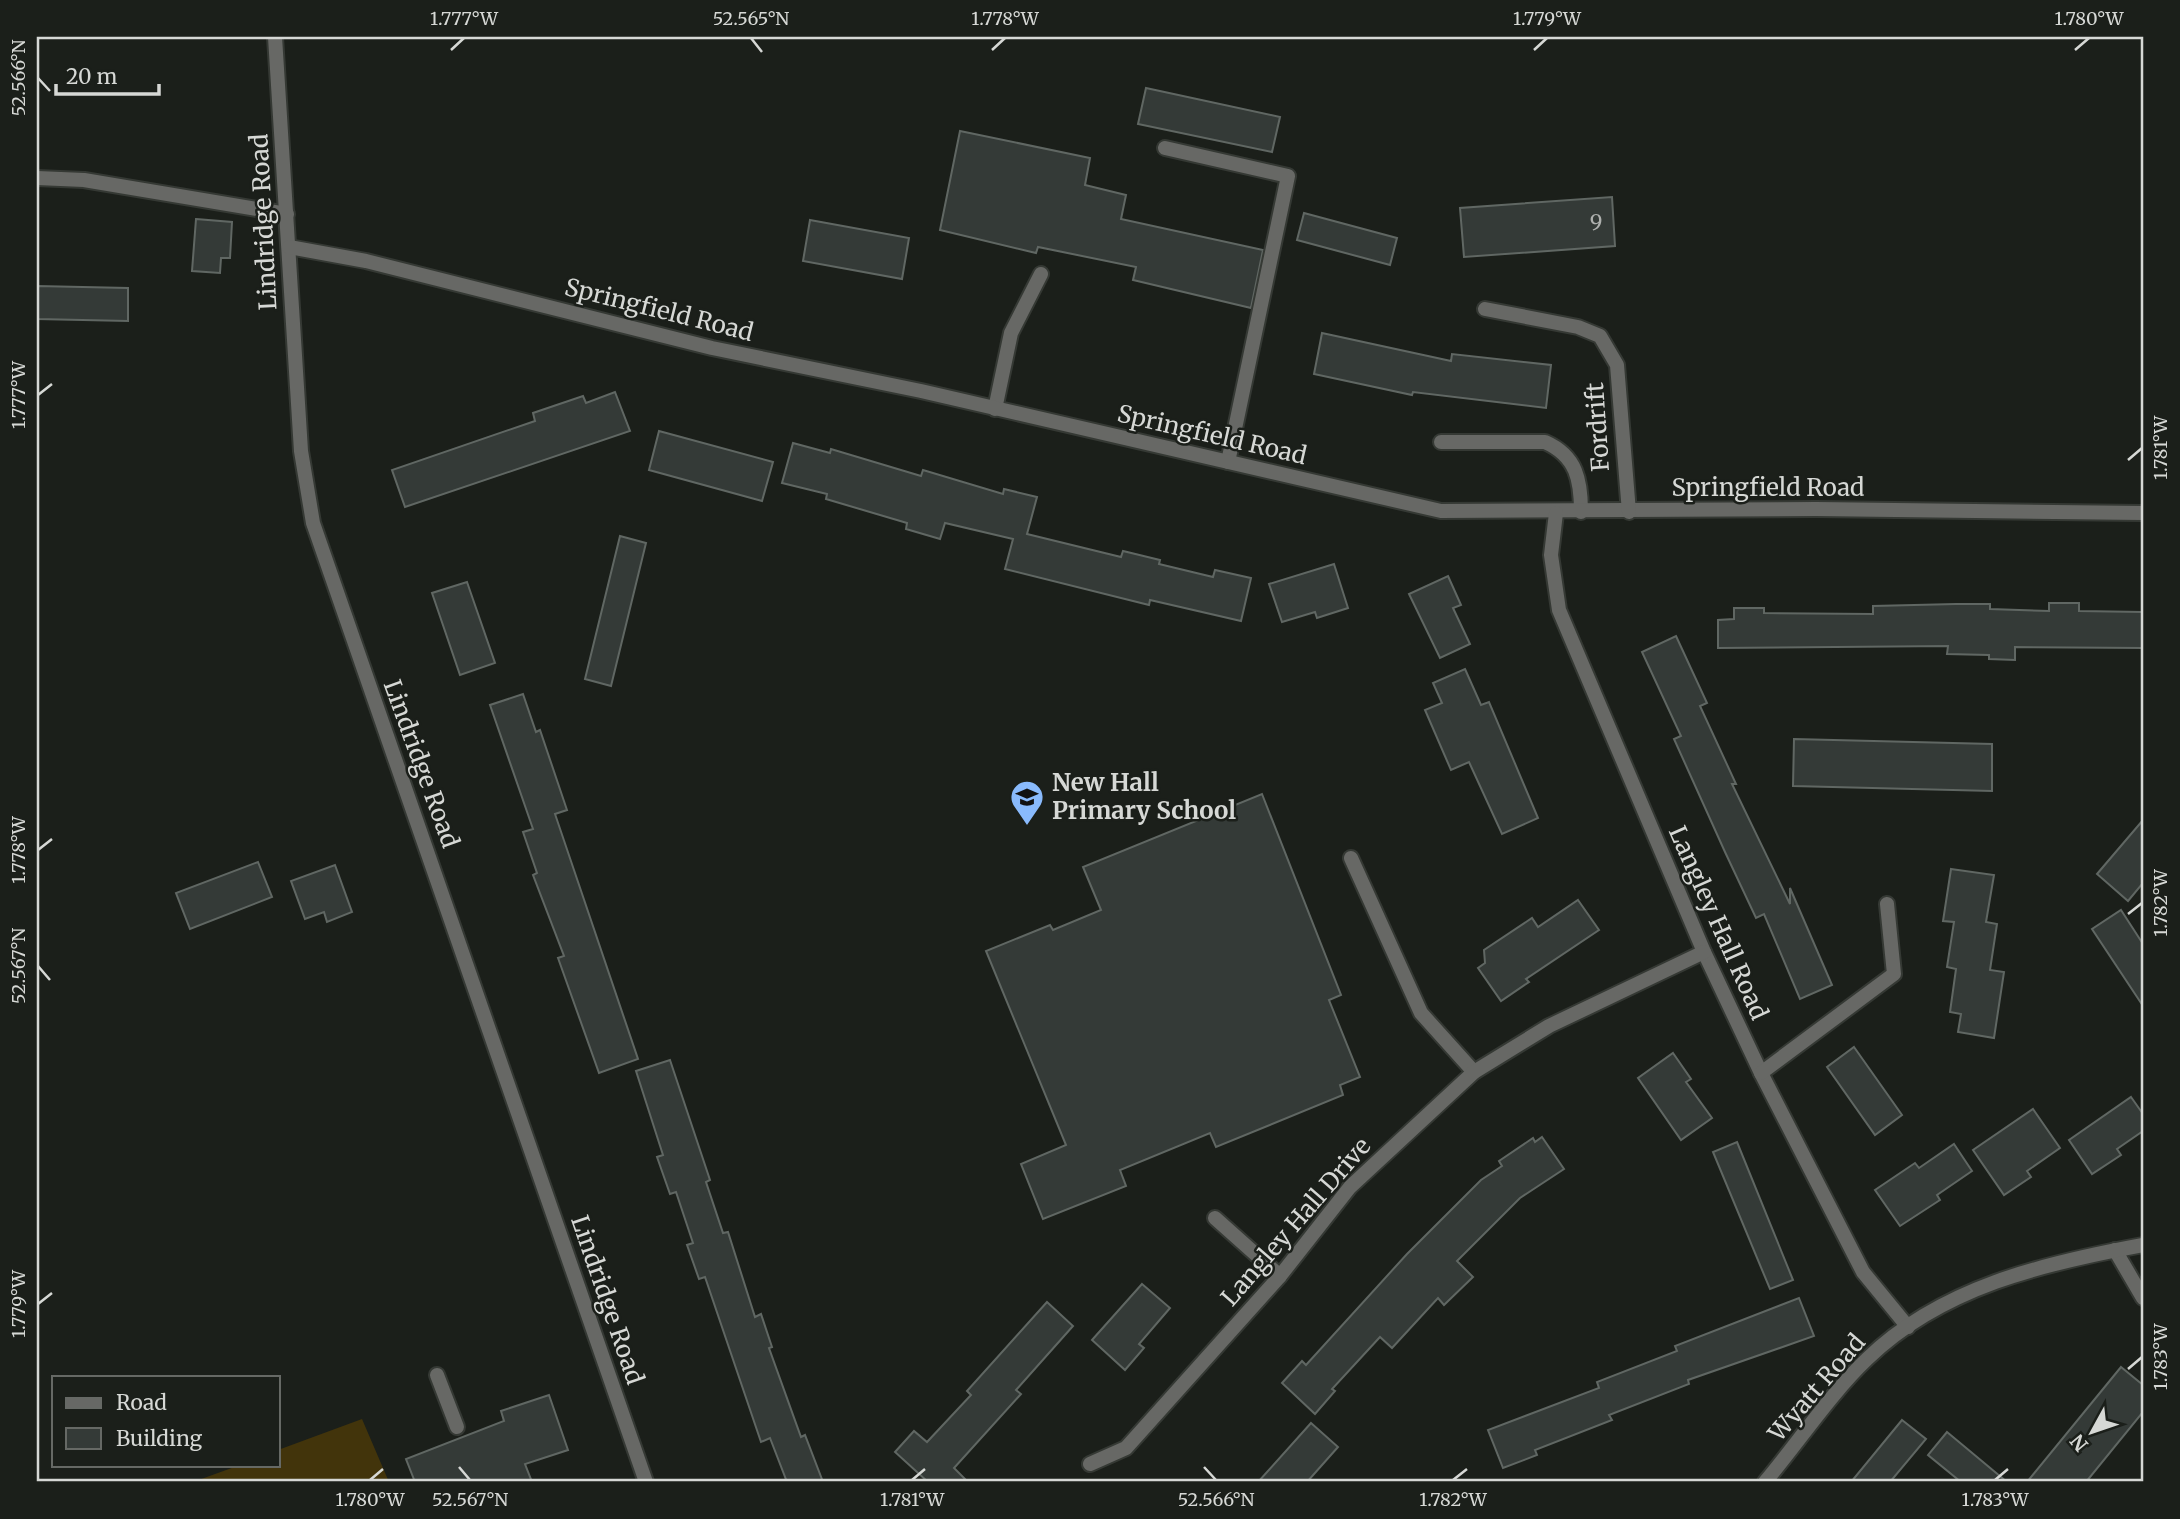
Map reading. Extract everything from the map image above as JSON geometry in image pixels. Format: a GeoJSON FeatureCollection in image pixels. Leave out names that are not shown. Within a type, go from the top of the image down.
{"type":"FeatureCollection","features":[{"type":"Feature","properties":{"kind":"street","name":"Lindridge Road"},"geometry":{"type":"LineString","coordinates":[[275,37],[301,451],[313,523],[646,1482]]}},
{"type":"Feature","properties":{"kind":"street"},"geometry":{"type":"LineString","coordinates":[[1165,148],[1288,176],[1228,462]]}},
{"type":"Feature","properties":{"kind":"street"},"geometry":{"type":"LineString","coordinates":[[37,178],[85,180],[287,214]]}},
{"type":"Feature","properties":{"kind":"street","name":"Springfield Road"},"geometry":{"type":"LineString","coordinates":[[289,247],[366,261],[712,348],[995,409],[1441,511],[1556,513],[1816,509],[2143,513]]}},
{"type":"Feature","properties":{"kind":"street"},"geometry":{"type":"LineString","coordinates":[[995,409],[1011,332],[1041,274]]}},
{"type":"Feature","properties":{"kind":"street","name":"Fordrift"},"geometry":{"type":"LineString","coordinates":[[1485,309],[1578,327],[1600,336],[1616,365],[1629,512]]}},
{"type":"Feature","properties":{"kind":"street"},"geometry":{"type":"LineString","coordinates":[[1441,442],[1545,442],[1552,445],[1578,473],[1581,512]]}},
{"type":"Feature","properties":{"kind":"street","name":"Langley Hall Road"},"geometry":{"type":"LineString","coordinates":[[1556,513],[1551,555],[1559,610],[1704,952],[1863,1272],[1908,1327]]}},
{"type":"Feature","properties":{"kind":"street"},"geometry":{"type":"LineString","coordinates":[[1352,858],[1421,1013],[1474,1072]]}},
{"type":"Feature","properties":{"kind":"street"},"geometry":{"type":"LineString","coordinates":[[1762,1073],[1894,974],[1886,904]]}},
{"type":"Feature","properties":{"kind":"street","name":"Langley Hall Drive"},"geometry":{"type":"LineString","coordinates":[[1090,1464],[1126,1448],[1280,1276],[1350,1187],[1474,1072],[1549,1026],[1704,952]]}},
{"type":"Feature","properties":{"kind":"street"},"geometry":{"type":"LineString","coordinates":[[1214,1218],[1280,1276]]}},
{"type":"Feature","properties":{"kind":"street","name":"Wyatt Road"},"geometry":{"type":"LineString","coordinates":[[1765,1482],[1867,1359],[1908,1327],[1971,1290],[2062,1260],[2143,1245]]}},
{"type":"Feature","properties":{"kind":"street"},"geometry":{"type":"LineString","coordinates":[[2115,1251],[2143,1298]]}},
{"type":"Feature","properties":{"kind":"street"},"geometry":{"type":"LineString","coordinates":[[437,1375],[457,1427]]}},
{"type":"Feature","properties":{"kind":"shaded area"},"geometry":{"type":"Polygon","coordinates":[[[362,1419],[389,1482],[193,1482],[237,1466],[280,1466],[280,1449],[362,1419]]]}},
{"type":"Feature","properties":{"kind":"building"},"geometry":{"type":"Polygon","coordinates":[[[1146,88],[1280,117],[1272,152],[1138,124],[1146,88]]]}},
{"type":"Feature","properties":{"kind":"building"},"geometry":{"type":"Polygon","coordinates":[[[960,131],[1090,158],[1085,185],[1126,195],[1121,219],[1263,250],[1251,308],[1133,280],[1136,267],[1038,247],[1036,253],[940,230],[960,131]]]}},
{"type":"Feature","properties":{"kind":"building"},"geometry":{"type":"Polygon","coordinates":[[[1612,197],[1615,246],[1464,257],[1460,208],[1612,197]]]}},
{"type":"Feature","properties":{"kind":"building"},"geometry":{"type":"Polygon","coordinates":[[[1304,213],[1397,238],[1390,265],[1297,240],[1304,213]]]}},
{"type":"Feature","properties":{"kind":"building"},"geometry":{"type":"Polygon","coordinates":[[[196,219],[232,222],[230,258],[221,258],[220,273],[192,271],[196,219]]]}},
{"type":"Feature","properties":{"kind":"building"},"geometry":{"type":"Polygon","coordinates":[[[810,220],[909,238],[902,279],[803,261],[810,220]]]}},
{"type":"Feature","properties":{"kind":"building"},"geometry":{"type":"Polygon","coordinates":[[[37,286],[128,288],[128,321],[37,319],[37,286]]]}},
{"type":"Feature","properties":{"kind":"building"},"geometry":{"type":"Polygon","coordinates":[[[1322,333],[1451,361],[1452,354],[1551,365],[1546,408],[1413,392],[1412,395],[1314,374],[1322,333]]]}},
{"type":"Feature","properties":{"kind":"building"},"geometry":{"type":"Polygon","coordinates":[[[615,392],[630,431],[405,507],[392,470],[535,421],[533,413],[583,396],[586,403],[615,392]]]}},
{"type":"Feature","properties":{"kind":"building"},"geometry":{"type":"Polygon","coordinates":[[[659,431],[773,462],[762,501],[649,470],[659,431]]]}},
{"type":"Feature","properties":{"kind":"building"},"geometry":{"type":"Polygon","coordinates":[[[793,443],[830,453],[831,449],[921,476],[923,470],[1003,494],[1004,489],[1037,497],[1027,534],[1121,557],[1123,551],[1160,560],[1159,564],[1213,577],[1215,570],[1251,578],[1241,621],[1150,600],[1149,605],[1005,569],[1013,539],[945,523],[940,539],[906,529],[907,523],[826,499],[827,494],[782,483],[793,443]]]}},
{"type":"Feature","properties":{"kind":"building"},"geometry":{"type":"Polygon","coordinates":[[[620,536],[646,543],[611,686],[585,679],[620,536]]]}},
{"type":"Feature","properties":{"kind":"building"},"geometry":{"type":"Polygon","coordinates":[[[1334,564],[1348,608],[1317,618],[1315,612],[1282,622],[1269,584],[1334,564]]]}},
{"type":"Feature","properties":{"kind":"building"},"geometry":{"type":"Polygon","coordinates":[[[1448,576],[1461,605],[1453,608],[1470,644],[1440,658],[1409,594],[1448,576]]]}},
{"type":"Feature","properties":{"kind":"building"},"geometry":{"type":"Polygon","coordinates":[[[467,582],[495,663],[460,675],[432,593],[467,582]]]}},
{"type":"Feature","properties":{"kind":"building"},"geometry":{"type":"Polygon","coordinates":[[[2049,603],[2079,603],[2079,611],[2143,612],[2143,648],[2015,647],[2015,660],[1989,659],[1989,655],[1947,654],[1948,646],[1718,648],[1718,620],[1734,619],[1734,608],[1764,608],[1764,613],[1873,614],[1873,606],[1956,604],[1990,604],[1990,609],[2049,611],[2049,603]]]}},
{"type":"Feature","properties":{"kind":"building"},"geometry":{"type":"Polygon","coordinates":[[[1676,636],[1707,703],[1700,706],[1736,784],[1732,784],[1790,904],[1790,888],[1832,985],[1800,999],[1764,914],[1756,918],[1725,852],[1674,739],[1681,736],[1642,652],[1676,636]]]}},
{"type":"Feature","properties":{"kind":"building"},"geometry":{"type":"Polygon","coordinates":[[[1465,669],[1481,705],[1489,702],[1538,818],[1502,834],[1469,762],[1451,770],[1425,710],[1442,703],[1433,683],[1465,669]]]}},
{"type":"Feature","properties":{"kind":"building"},"geometry":{"type":"Polygon","coordinates":[[[523,694],[536,732],[540,730],[567,810],[555,814],[638,1059],[599,1073],[558,958],[564,956],[533,875],[537,873],[523,832],[533,829],[490,705],[523,694]]]}},
{"type":"Feature","properties":{"kind":"building"},"geometry":{"type":"Polygon","coordinates":[[[1794,739],[1992,744],[1992,791],[1793,786],[1794,739]]]}},
{"type":"Feature","properties":{"kind":"building"},"geometry":{"type":"Polygon","coordinates":[[[1262,794],[1341,995],[1329,1000],[1360,1077],[1340,1085],[1343,1095],[1216,1147],[1210,1133],[1120,1170],[1126,1186],[1043,1219],[1021,1164],[1066,1145],[986,951],[1050,925],[1053,930],[1101,910],[1083,867],[1262,794]]]}},
{"type":"Feature","properties":{"kind":"building"},"geometry":{"type":"Polygon","coordinates":[[[2143,820],[2143,883],[2128,901],[2097,874],[2143,820]]]}},
{"type":"Feature","properties":{"kind":"building"},"geometry":{"type":"Polygon","coordinates":[[[258,862],[272,897],[190,929],[176,893],[258,862]]]}},
{"type":"Feature","properties":{"kind":"building"},"geometry":{"type":"Polygon","coordinates":[[[335,865],[352,912],[327,922],[324,912],[305,919],[291,881],[335,865]]]}},
{"type":"Feature","properties":{"kind":"building"},"geometry":{"type":"Polygon","coordinates":[[[1951,869],[1994,875],[1986,922],[1997,924],[1990,970],[2004,972],[1994,1038],[1958,1032],[1961,1014],[1950,1012],[1956,969],[1947,967],[1954,922],[1943,921],[1951,869]]]}},
{"type":"Feature","properties":{"kind":"building"},"geometry":{"type":"Polygon","coordinates":[[[1578,900],[1599,930],[1526,979],[1529,982],[1501,1001],[1478,968],[1485,963],[1484,950],[1532,918],[1538,927],[1578,900]]]}},
{"type":"Feature","properties":{"kind":"building"},"geometry":{"type":"Polygon","coordinates":[[[2121,910],[2143,944],[2143,1006],[2092,929],[2121,910]]]}},
{"type":"Feature","properties":{"kind":"building"},"geometry":{"type":"Polygon","coordinates":[[[1854,1047],[1902,1115],[1875,1135],[1827,1067],[1854,1047]]]}},
{"type":"Feature","properties":{"kind":"building"},"geometry":{"type":"Polygon","coordinates":[[[1673,1053],[1691,1079],[1686,1082],[1712,1118],[1681,1140],[1638,1078],[1673,1053]]]}},
{"type":"Feature","properties":{"kind":"building"},"geometry":{"type":"Polygon","coordinates":[[[670,1060],[710,1180],[706,1182],[723,1233],[728,1232],[755,1317],[761,1314],[772,1347],[769,1348],[801,1437],[805,1435],[823,1482],[787,1482],[770,1438],[761,1442],[705,1277],[699,1279],[687,1245],[693,1243],[676,1192],[670,1194],[657,1157],[663,1155],[636,1071],[670,1060]]]}},
{"type":"Feature","properties":{"kind":"building"},"geometry":{"type":"Polygon","coordinates":[[[2131,1097],[2143,1114],[2143,1131],[2117,1149],[2121,1155],[2092,1174],[2069,1140],[2131,1097]]]}},
{"type":"Feature","properties":{"kind":"building"},"geometry":{"type":"Polygon","coordinates":[[[2033,1109],[2060,1148],[2027,1171],[2031,1177],[2004,1195],[1973,1150],[2033,1109]]]}},
{"type":"Feature","properties":{"kind":"building"},"geometry":{"type":"Polygon","coordinates":[[[1542,1137],[1564,1169],[1520,1198],[1457,1261],[1473,1277],[1444,1305],[1438,1298],[1392,1348],[1380,1337],[1332,1389],[1335,1391],[1315,1414],[1282,1383],[1302,1361],[1306,1365],[1407,1254],[1481,1180],[1502,1166],[1499,1161],[1533,1138],[1535,1142],[1542,1137]]]}},
{"type":"Feature","properties":{"kind":"building"},"geometry":{"type":"Polygon","coordinates":[[[1737,1142],[1793,1280],[1770,1289],[1713,1152],[1737,1142]]]}},
{"type":"Feature","properties":{"kind":"building"},"geometry":{"type":"Polygon","coordinates":[[[1954,1144],[1972,1171],[1937,1195],[1940,1200],[1900,1226],[1875,1190],[1915,1163],[1919,1168],[1954,1144]]]}},
{"type":"Feature","properties":{"kind":"building"},"geometry":{"type":"Polygon","coordinates":[[[1142,1284],[1170,1308],[1139,1344],[1144,1348],[1125,1370],[1092,1340],[1142,1284]]]}},
{"type":"Feature","properties":{"kind":"building"},"geometry":{"type":"Polygon","coordinates":[[[1799,1298],[1814,1336],[1688,1380],[1689,1384],[1609,1415],[1612,1420],[1535,1450],[1537,1455],[1503,1468],[1488,1430],[1599,1388],[1597,1382],[1677,1351],[1675,1346],[1799,1298]]]}},
{"type":"Feature","properties":{"kind":"building"},"geometry":{"type":"Polygon","coordinates":[[[1047,1302],[1073,1326],[1016,1390],[1021,1394],[954,1468],[968,1482],[928,1482],[895,1452],[914,1431],[927,1442],[971,1395],[967,1391],[1047,1302]]]}},
{"type":"Feature","properties":{"kind":"building"},"geometry":{"type":"Polygon","coordinates":[[[2121,1367],[2143,1385],[2143,1412],[2086,1482],[2027,1482],[2121,1367]]]}},
{"type":"Feature","properties":{"kind":"building"},"geometry":{"type":"Polygon","coordinates":[[[549,1395],[568,1450],[525,1464],[532,1482],[415,1482],[406,1459],[504,1421],[501,1411],[549,1395]]]}},
{"type":"Feature","properties":{"kind":"building"},"geometry":{"type":"Polygon","coordinates":[[[1902,1420],[1926,1439],[1890,1482],[1851,1482],[1902,1420]]]}},
{"type":"Feature","properties":{"kind":"building"},"geometry":{"type":"Polygon","coordinates":[[[1311,1423],[1338,1447],[1307,1482],[1258,1482],[1311,1423]]]}},
{"type":"Feature","properties":{"kind":"building"},"geometry":{"type":"Polygon","coordinates":[[[1947,1432],[2007,1482],[1961,1482],[1928,1455],[1947,1432]]]}},
{"type":"Feature","properties":{"kind":"place","name":"New Hall Primary School"},"geometry":{"type":"Point","coordinates":[1027,827]}}]}
